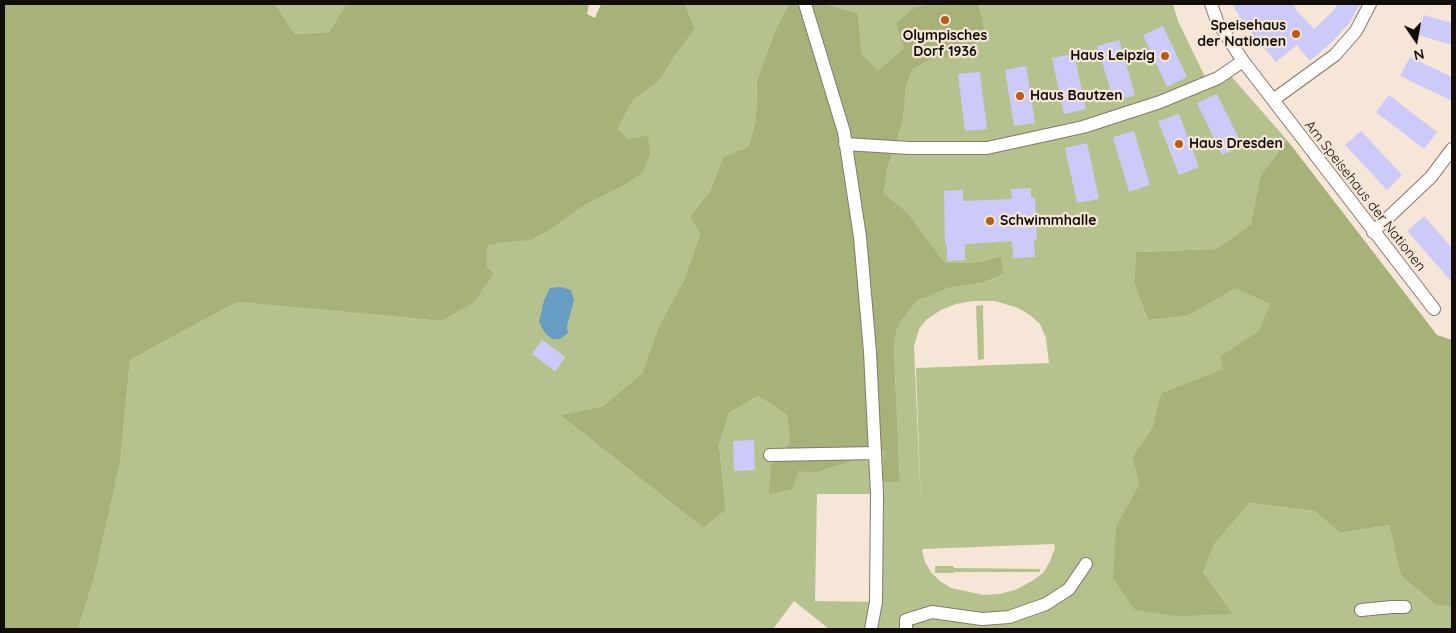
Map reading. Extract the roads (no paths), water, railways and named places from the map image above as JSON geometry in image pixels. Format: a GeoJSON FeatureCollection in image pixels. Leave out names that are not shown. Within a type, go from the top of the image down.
{"type":"FeatureCollection","features":[{"type":"Feature","properties":{"kind":"street"},"geometry":{"type":"LineString","coordinates":[[805,4],[844,132],[860,237],[870,352],[877,494],[876,602],[871,629]]}},
{"type":"Feature","properties":{"kind":"street","name":"Am Speisehaus der Nationen"},"geometry":{"type":"LineString","coordinates":[[1211,4],[1216,21],[1243,61],[1434,309]]}},
{"type":"Feature","properties":{"kind":"street"},"geometry":{"type":"LineString","coordinates":[[1273,100],[1335,55],[1356,31],[1370,4]]}},
{"type":"Feature","properties":{"kind":"street"},"geometry":{"type":"LineString","coordinates":[[845,144],[919,148],[987,148],[1083,127],[1160,102],[1218,78],[1243,61]]}},
{"type":"Feature","properties":{"kind":"street"},"geometry":{"type":"LineString","coordinates":[[1373,232],[1431,177],[1452,149]]}},
{"type":"Feature","properties":{"kind":"street"},"geometry":{"type":"LineString","coordinates":[[770,455],[875,453]]}},
{"type":"Feature","properties":{"kind":"street"},"geometry":{"type":"LineString","coordinates":[[906,629],[906,620],[932,612],[982,619],[1009,617],[1046,604],[1069,589],[1086,564]]}},
{"type":"Feature","properties":{"kind":"street"},"geometry":{"type":"LineString","coordinates":[[1361,610],[1392,607],[1406,608]]}},
{"type":"Feature","properties":{"kind":"water"},"geometry":{"type":"Polygon","coordinates":[[[561,287],[571,290],[574,300],[567,326],[568,333],[560,339],[552,339],[545,333],[539,322],[544,300],[550,288],[561,287]]]}},
{"type":"Feature","properties":{"kind":"place","name":"Olympisches Dorf 1936"},"geometry":{"type":"Point","coordinates":[945,20]}},
{"type":"Feature","properties":{"kind":"place","name":"Speisehaus der Nationen"},"geometry":{"type":"Point","coordinates":[1296,34]}},
{"type":"Feature","properties":{"kind":"place","name":"Haus Leipzig"},"geometry":{"type":"Point","coordinates":[1165,56]}},
{"type":"Feature","properties":{"kind":"place","name":"Haus Bautzen"},"geometry":{"type":"Point","coordinates":[1020,96]}},
{"type":"Feature","properties":{"kind":"place","name":"Haus Dresden"},"geometry":{"type":"Point","coordinates":[1179,144]}},
{"type":"Feature","properties":{"kind":"place","name":"Schwimmhalle"},"geometry":{"type":"Point","coordinates":[990,221]}}]}
